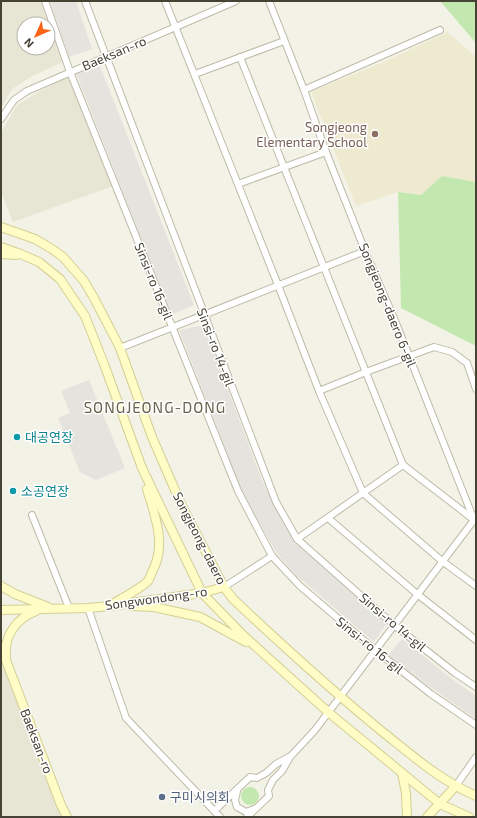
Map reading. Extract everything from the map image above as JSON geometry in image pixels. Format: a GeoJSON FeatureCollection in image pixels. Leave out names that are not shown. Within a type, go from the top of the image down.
{"type":"FeatureCollection","features":[{"type":"Feature","properties":{"kind":"street","name":"Sinsi-ro 16-gil"},"geometry":{"type":"LineString","coordinates":[[45,1],[70,72],[238,490],[272,556],[300,586],[375,650],[431,694],[476,725]]}},
{"type":"Feature","properties":{"kind":"street","name":"Sinsi-ro 14-gil"},"geometry":{"type":"LineString","coordinates":[[85,1],[276,502],[298,539],[394,625],[455,673],[476,687]]}},
{"type":"Feature","properties":{"kind":"street"},"geometry":{"type":"LineString","coordinates":[[165,1],[319,391],[363,493],[442,561],[476,586]]}},
{"type":"Feature","properties":{"kind":"street","name":"Baeksan-ro"},"geometry":{"type":"LineString","coordinates":[[1,119],[14,100],[27,91],[236,1]]}},
{"type":"Feature","properties":{"kind":"street","name":"Songjeong-daero 6-gil"},"geometry":{"type":"LineString","coordinates":[[269,1],[365,251],[475,521]]}},
{"type":"Feature","properties":{"kind":"street"},"geometry":{"type":"LineString","coordinates":[[304,90],[440,30]]}},
{"type":"Feature","properties":{"kind":"street"},"geometry":{"type":"LineString","coordinates":[[195,74],[284,41]]}},
{"type":"Feature","properties":{"kind":"street"},"geometry":{"type":"LineString","coordinates":[[240,57],[283,168],[403,465],[475,521],[442,561],[315,730],[290,756],[282,771],[273,780],[268,790],[269,796],[247,817]]}},
{"type":"Feature","properties":{"kind":"street"},"geometry":{"type":"LineString","coordinates":[[238,184],[326,152]]}},
{"type":"Feature","properties":{"kind":"street","name":"Songjeong-daero"},"geometry":{"type":"LineString","coordinates":[[1,227],[35,239],[52,249],[63,257],[84,281],[120,348],[152,437],[181,504],[224,587],[233,599],[340,697],[428,769],[455,787],[476,796]]}},
{"type":"Feature","properties":{"kind":"street","name":"Songjeong-daero"},"geometry":{"type":"LineString","coordinates":[[1,247],[39,262],[60,279],[85,316],[142,468],[202,593],[228,621],[328,712],[440,804],[469,817]]}},
{"type":"Feature","properties":{"kind":"street"},"geometry":{"type":"LineString","coordinates":[[120,348],[365,251]]}},
{"type":"Feature","properties":{"kind":"street"},"geometry":{"type":"LineString","coordinates":[[1,254],[25,256]]}},
{"type":"Feature","properties":{"kind":"street"},"geometry":{"type":"LineString","coordinates":[[319,391],[434,347],[452,352],[467,363],[476,389]]}},
{"type":"Feature","properties":{"kind":"street"},"geometry":{"type":"LineString","coordinates":[[298,539],[403,465]]}},
{"type":"Feature","properties":{"kind":"street"},"geometry":{"type":"LineString","coordinates":[[110,606],[129,595],[148,581],[156,566],[160,550],[159,531],[142,468]]}},
{"type":"Feature","properties":{"kind":"street"},"geometry":{"type":"LineString","coordinates":[[32,515],[69,608]]}},
{"type":"Feature","properties":{"kind":"street"},"geometry":{"type":"LineString","coordinates":[[328,518],[417,594],[476,640]]}},
{"type":"Feature","properties":{"kind":"street"},"geometry":{"type":"LineString","coordinates":[[224,587],[272,556]]}},
{"type":"Feature","properties":{"kind":"street"},"geometry":{"type":"LineString","coordinates":[[1,586],[15,594],[53,609]]}},
{"type":"Feature","properties":{"kind":"street","name":"Songwondong-ro"},"geometry":{"type":"LineString","coordinates":[[1,610],[110,606],[202,593],[224,587]]}},
{"type":"Feature","properties":{"kind":"street"},"geometry":{"type":"LineString","coordinates":[[110,606],[154,607],[200,617],[256,647]]}},
{"type":"Feature","properties":{"kind":"street","name":"Songwondong-ro"},"geometry":{"type":"LineString","coordinates":[[88,608],[126,718],[220,817]]}},
{"type":"Feature","properties":{"kind":"street","name":"Baeksan-ro"},"geometry":{"type":"LineString","coordinates":[[8,664],[6,646],[11,630],[23,617],[37,611],[53,609]]}},
{"type":"Feature","properties":{"kind":"street","name":"Baeksan-ro"},"geometry":{"type":"LineString","coordinates":[[1,647],[53,785],[67,817]]}},
{"type":"Feature","properties":{"kind":"street","name":"Baeksan-ro"},"geometry":{"type":"LineString","coordinates":[[1,652],[8,664]]}},
{"type":"Feature","properties":{"kind":"street"},"geometry":{"type":"LineString","coordinates":[[214,811],[250,777],[257,778],[290,756]]}},
{"type":"Feature","properties":{"kind":"street"},"geometry":{"type":"LineString","coordinates":[[427,817],[455,787],[476,757]]}},
{"type":"Feature","properties":{"kind":"street"},"geometry":{"type":"LineString","coordinates":[[402,772],[406,793],[406,817]]}},
{"type":"Feature","properties":{"kind":"street"},"geometry":{"type":"LineString","coordinates":[[238,788],[235,795],[237,807],[246,812],[257,808]]}},
{"type":"Feature","properties":{"kind":"shaded area"},"geometry":{"type":"Polygon","coordinates":[[[1,1],[42,1],[47,16],[16,16],[16,56],[56,56],[56,42],[63,62],[32,76],[12,89],[1,108],[1,1]]]}},
{"type":"Feature","properties":{"kind":"shaded area"},"geometry":{"type":"Polygon","coordinates":[[[50,1],[76,1],[92,49],[69,57],[50,1]]]}},
{"type":"Feature","properties":{"kind":"shaded area"},"geometry":{"type":"Polygon","coordinates":[[[447,32],[476,57],[476,182],[442,176],[421,195],[398,192],[356,206],[311,92],[388,60],[447,32]]]}},
{"type":"Feature","properties":{"kind":"shaded area"},"geometry":{"type":"Polygon","coordinates":[[[98,61],[194,305],[171,315],[76,73],[98,61]]]}},
{"type":"Feature","properties":{"kind":"shaded area"},"geometry":{"type":"Polygon","coordinates":[[[68,76],[113,186],[13,222],[1,192],[1,133],[17,105],[68,76]]]}},
{"type":"Feature","properties":{"kind":"shaded area"},"geometry":{"type":"Polygon","coordinates":[[[204,325],[263,483],[294,542],[387,623],[374,642],[295,574],[276,552],[241,489],[179,330],[204,325]]]}},
{"type":"Feature","properties":{"kind":"shaded area"},"geometry":{"type":"Polygon","coordinates":[[[89,380],[125,468],[96,480],[80,472],[58,418],[70,413],[61,391],[89,380]]]}},
{"type":"Feature","properties":{"kind":"shaded area"},"geometry":{"type":"Polygon","coordinates":[[[402,639],[476,696],[476,719],[388,655],[402,639]]]}},
{"type":"Feature","properties":{"kind":"shaded area"},"geometry":{"type":"Polygon","coordinates":[[[1,652],[67,817],[1,817],[1,652]]]}},
{"type":"Feature","properties":{"kind":"green space"},"geometry":{"type":"Polygon","coordinates":[[[440,1],[476,1],[476,43],[440,1]]]}},
{"type":"Feature","properties":{"kind":"green space"},"geometry":{"type":"Polygon","coordinates":[[[442,176],[476,182],[476,346],[401,308],[398,192],[421,195],[442,176]]]}},
{"type":"Feature","properties":{"kind":"green space"},"geometry":{"type":"Polygon","coordinates":[[[250,787],[256,790],[259,796],[256,802],[250,805],[244,802],[241,796],[244,790],[250,787]]]}},
{"type":"Feature","properties":{"kind":"place","name":"Songjeong Elementary School"},"geometry":{"type":"Point","coordinates":[375,134]}},
{"type":"Feature","properties":{"kind":"place","name":"대공연장"},"geometry":{"type":"Point","coordinates":[17,437]}},
{"type":"Feature","properties":{"kind":"place","name":"소공연장"},"geometry":{"type":"Point","coordinates":[13,491]}},
{"type":"Feature","properties":{"kind":"place","name":"구미시의회"},"geometry":{"type":"Point","coordinates":[162,797]}},
{"type":"Feature","properties":{"kind":"district","name":"SONGJEONG-DONG"},"geometry":{"type":"Point","coordinates":[155,407]}}]}
